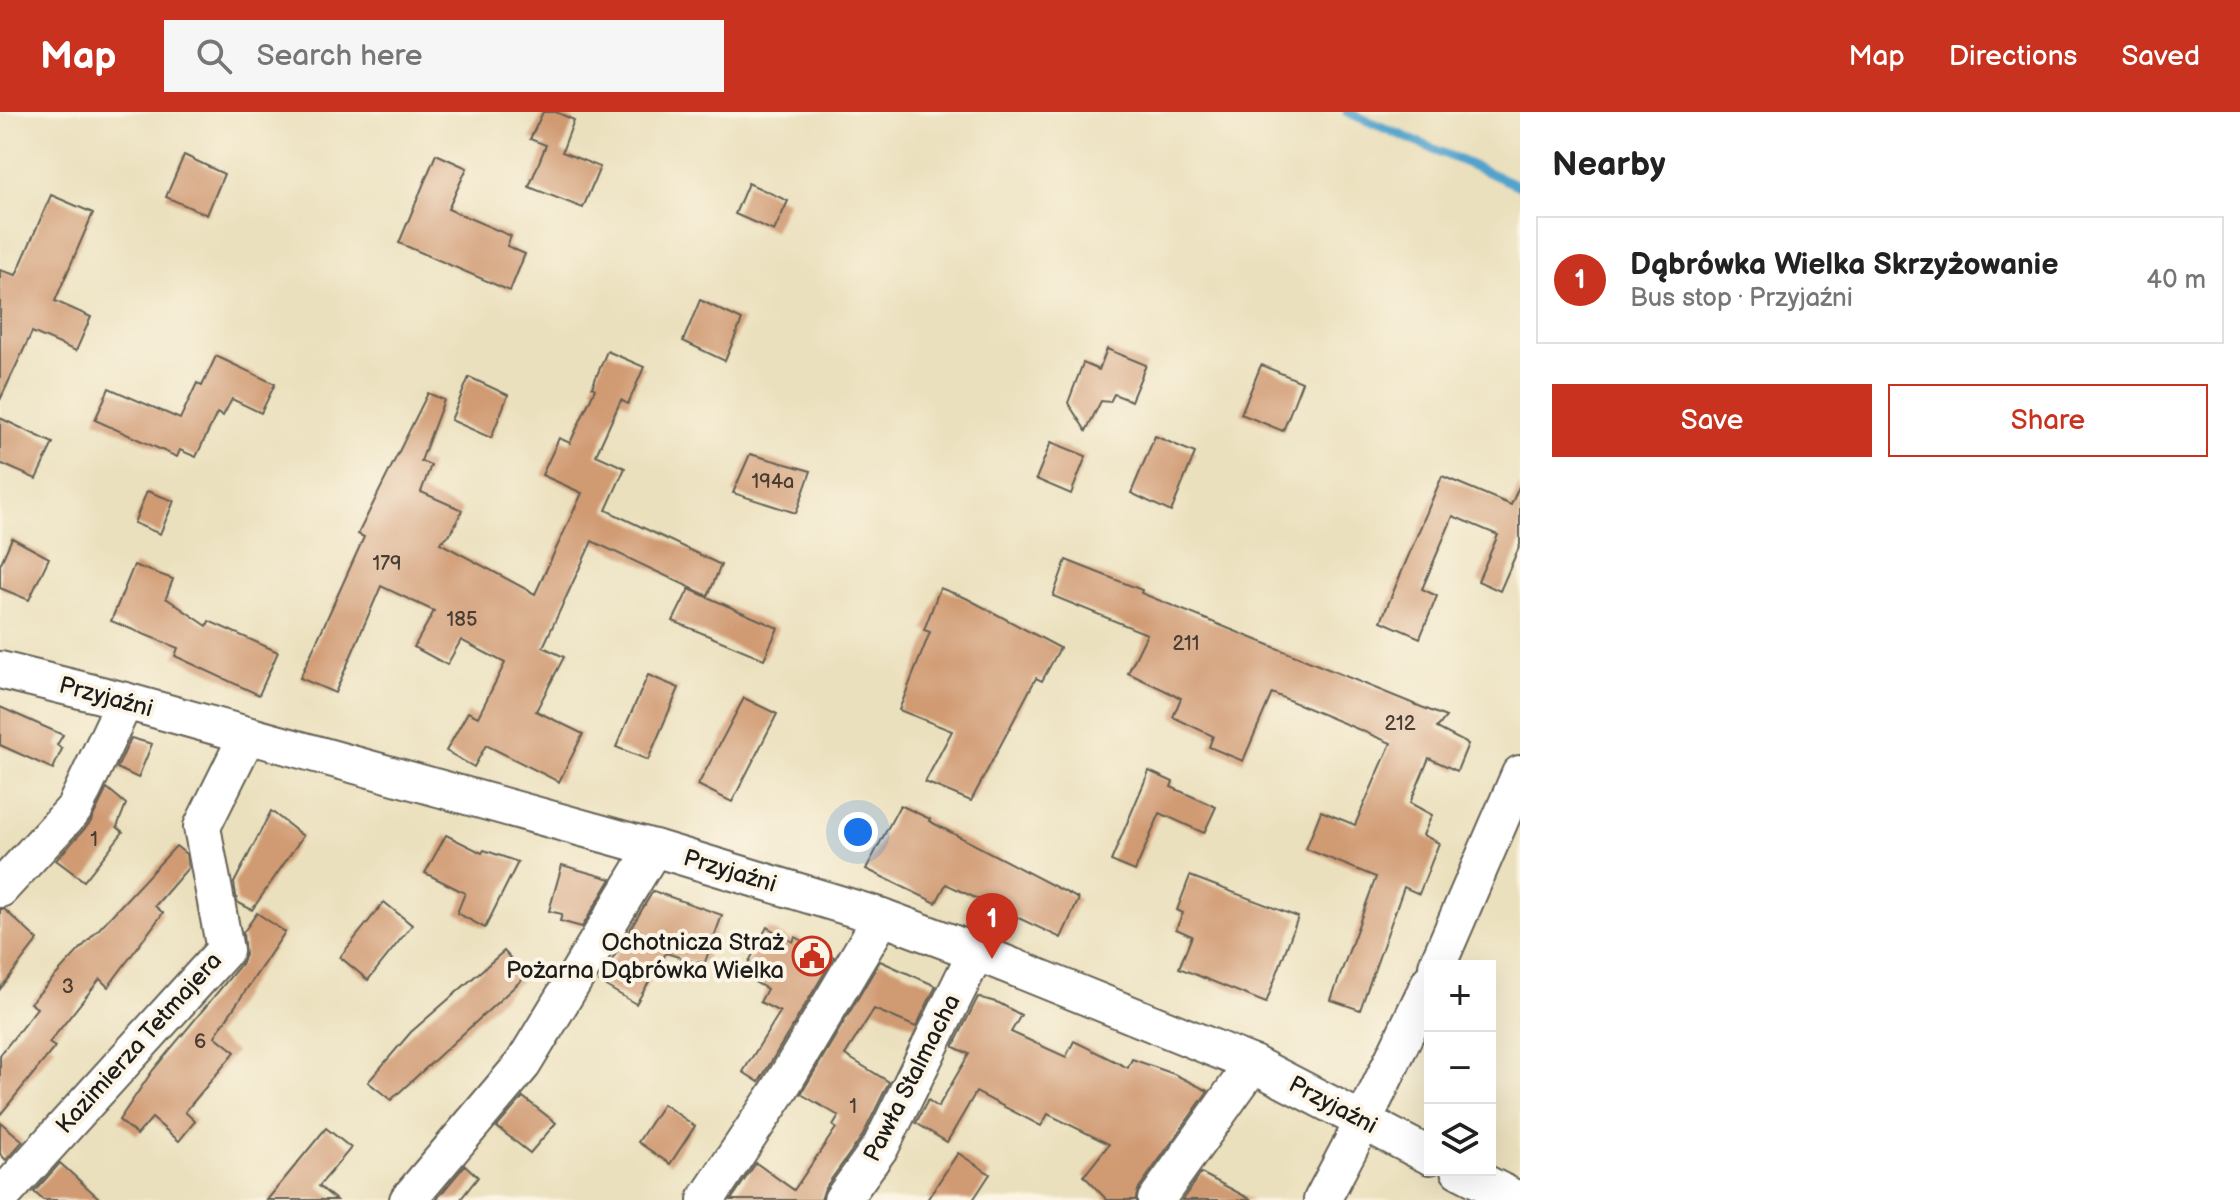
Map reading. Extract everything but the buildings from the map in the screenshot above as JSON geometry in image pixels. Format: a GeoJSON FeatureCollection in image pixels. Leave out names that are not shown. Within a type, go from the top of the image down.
{"type":"FeatureCollection","features":[{"type":"Feature","properties":{"kind":"street","name":"Przyjaźni"},"geometry":{"type":"LineString","coordinates":[[0,670],[125,701],[654,848],[882,917],[1253,1064],[1424,1153]]}},
{"type":"Feature","properties":{"kind":"street"},"geometry":{"type":"LineString","coordinates":[[0,889],[74,809],[125,701]]}},
{"type":"Feature","properties":{"kind":"street","name":"Kazimierza Tetmajera"},"geometry":{"type":"LineString","coordinates":[[0,1198],[225,950],[202,827],[247,736]]}},
{"type":"Feature","properties":{"kind":"street"},"geometry":{"type":"LineString","coordinates":[[1440,960],[1520,774]]}},
{"type":"Feature","properties":{"kind":"street"},"geometry":{"type":"LineString","coordinates":[[408,1200],[523,1064],[654,848]]}},
{"type":"Feature","properties":{"kind":"street"},"geometry":{"type":"LineString","coordinates":[[706,1200],[778,1092],[882,917]]}},
{"type":"Feature","properties":{"kind":"street","name":"Pawła Stalmacha"},"geometry":{"type":"LineString","coordinates":[[842,1200],[881,1146],[976,952]]}},
{"type":"Feature","properties":{"kind":"street"},"geometry":{"type":"LineString","coordinates":[[1322,1200],[1424,995]]}},
{"type":"Feature","properties":{"kind":"street"},"geometry":{"type":"LineString","coordinates":[[1156,1200],[1253,1064]]}},
{"type":"Feature","properties":{"kind":"street"},"geometry":{"type":"LineString","coordinates":[[1471,1176],[1518,1200]]}},
{"type":"Feature","properties":{"kind":"waterway"},"geometry":{"type":"LineString","coordinates":[[1347,112],[1520,186]]}},
{"type":"Feature","properties":{"kind":"place","name":"Ochotnicza Straż Pożarna Dąbrówka Wielka"},"geometry":{"type":"Point","coordinates":[812,956]}},
{"type":"Feature","properties":{"kind":"place","name":"Dąbrówka Wielka Skrzyżowanie"},"geometry":{"type":"Point","coordinates":[992,959]}}]}
